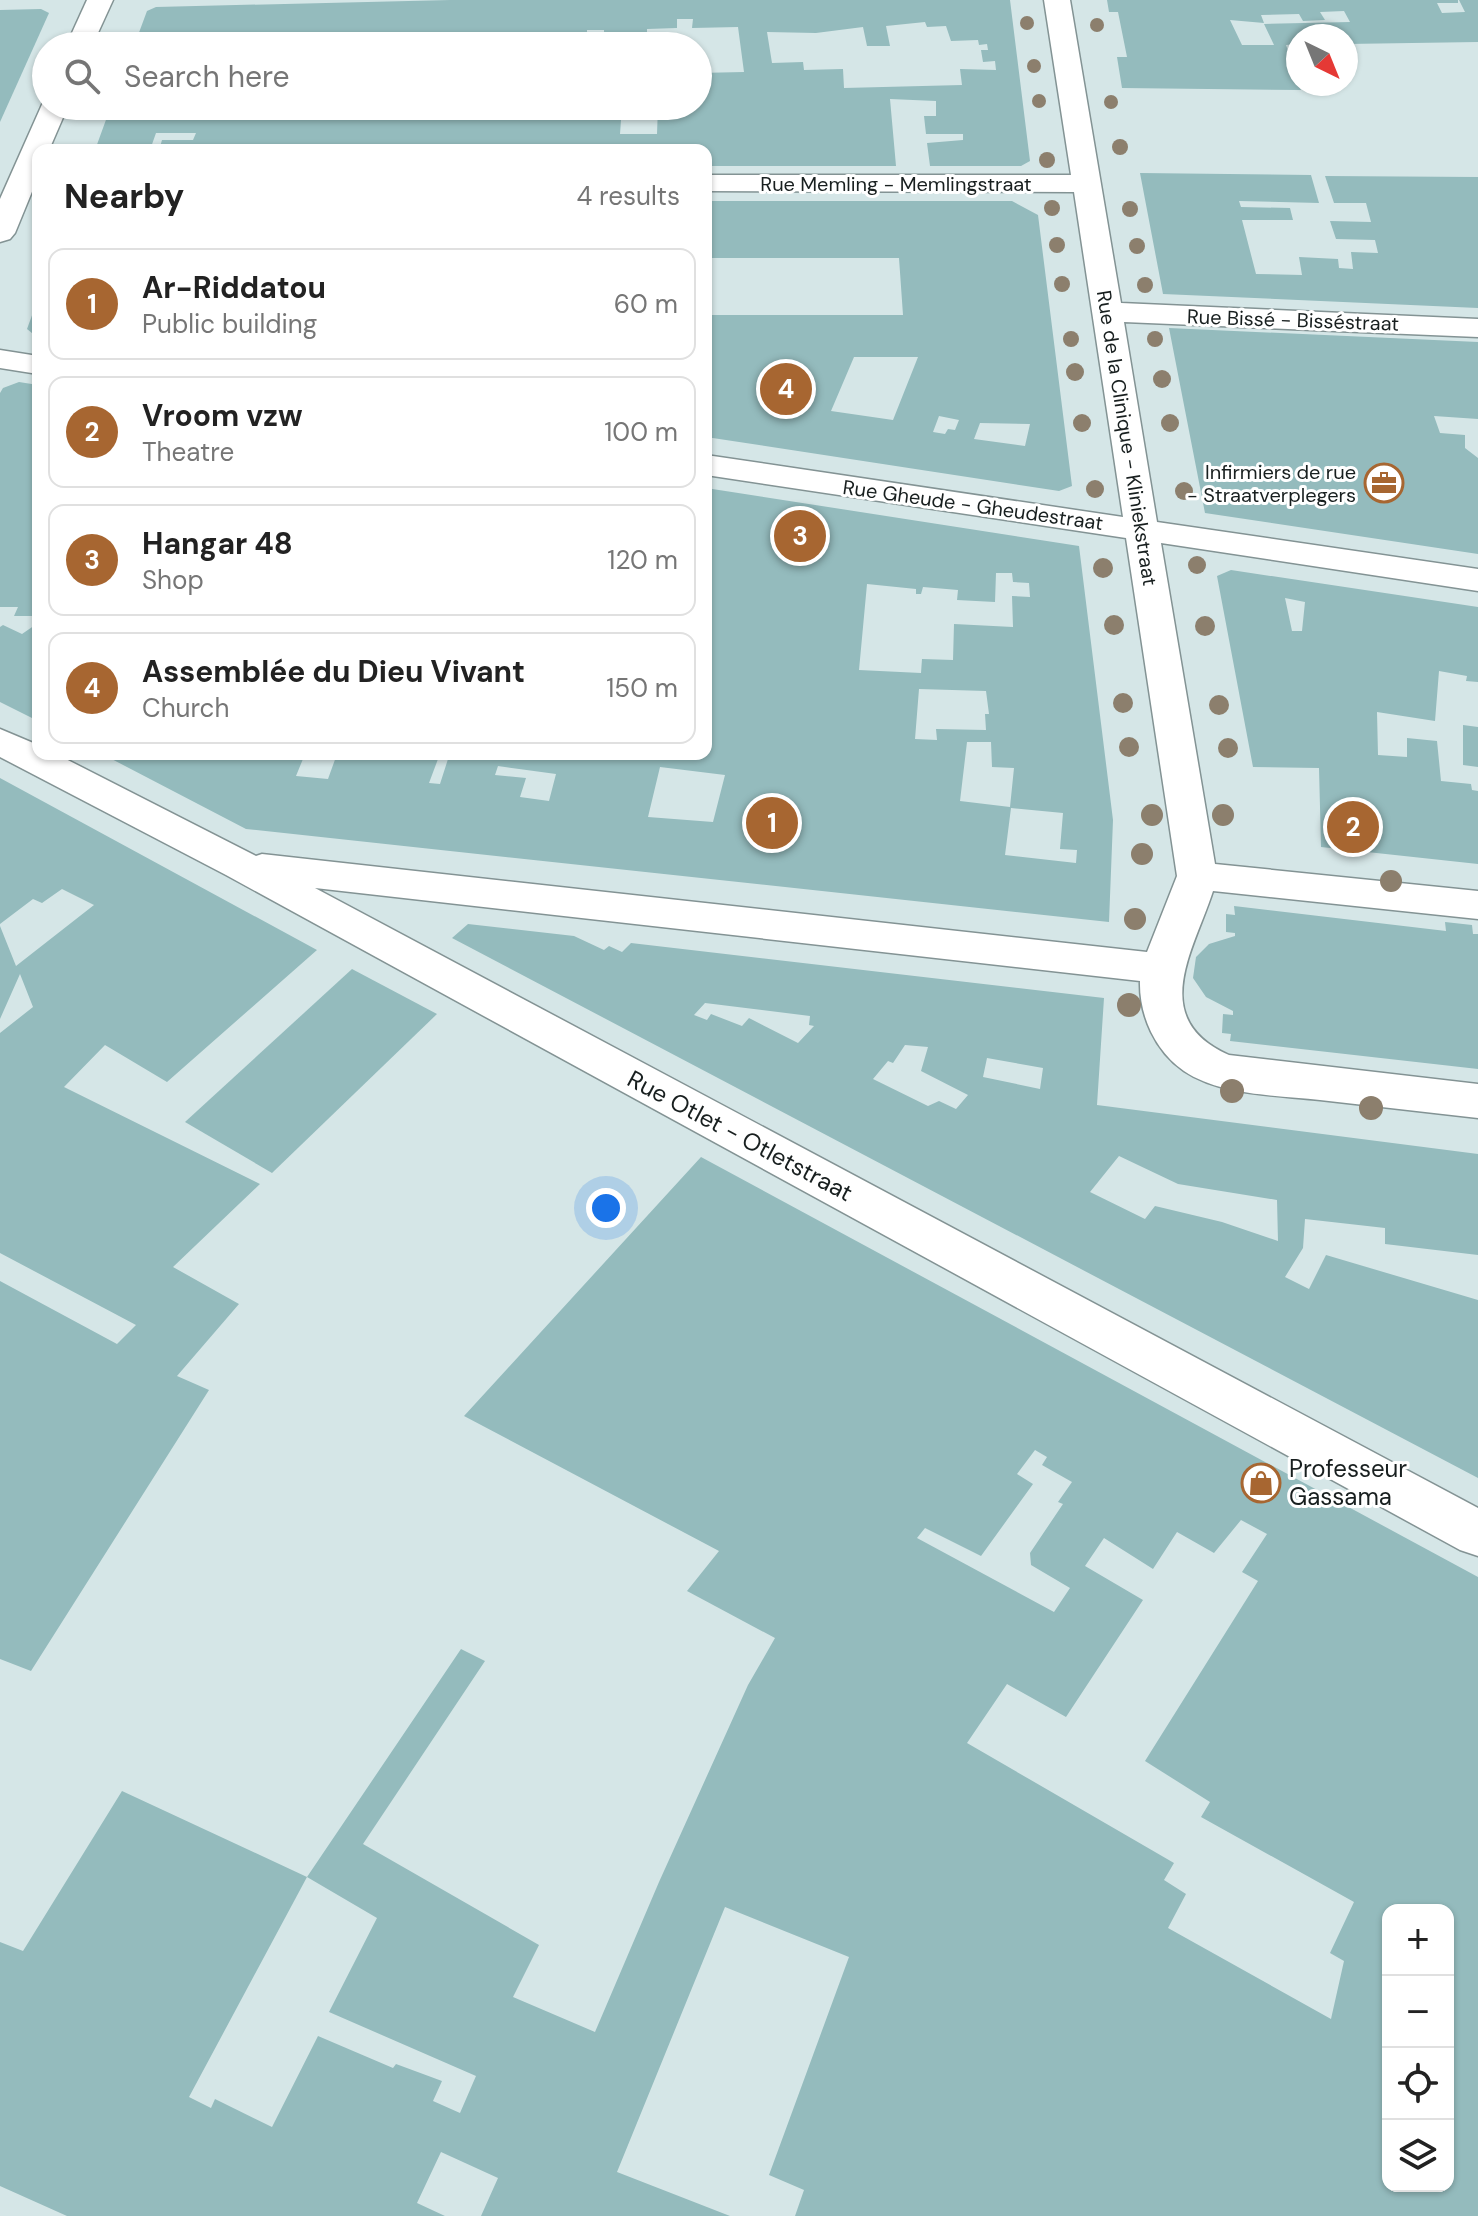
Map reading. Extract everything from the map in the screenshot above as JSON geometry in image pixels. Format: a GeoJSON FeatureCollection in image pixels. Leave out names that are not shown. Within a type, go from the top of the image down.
{"type":"FeatureCollection","features":[{"type":"Feature","properties":{"kind":"street"},"geometry":{"type":"LineString","coordinates":[[85,32],[100,0]]}},
{"type":"Feature","properties":{"kind":"street","name":"Rue de la Clinique - Kliniekstraat"},"geometry":{"type":"LineString","coordinates":[[1057,0],[1085,184],[1109,312],[1139,529],[1197,876]]}},
{"type":"Feature","properties":{"kind":"street"},"geometry":{"type":"LineString","coordinates":[[42,144],[50,120]]}},
{"type":"Feature","properties":{"kind":"street"},"geometry":{"type":"LineString","coordinates":[[0,233],[30,183]]}},
{"type":"Feature","properties":{"kind":"street","name":"Rue Memling - Memlingstraat"},"geometry":{"type":"LineString","coordinates":[[712,183],[1085,184]]}},
{"type":"Feature","properties":{"kind":"street","name":"Rue Bissé - Bisséstraat"},"geometry":{"type":"LineString","coordinates":[[1109,312],[1478,328]]}},
{"type":"Feature","properties":{"kind":"street"},"geometry":{"type":"LineString","coordinates":[[0,359],[32,364]]}},
{"type":"Feature","properties":{"kind":"street","name":"Rue Gheude - Gheudestraat"},"geometry":{"type":"LineString","coordinates":[[712,466],[1478,580]]}},
{"type":"Feature","properties":{"kind":"street","name":"Rue Otlet - Otletstraat"},"geometry":{"type":"LineString","coordinates":[[0,741],[32,758]]}},
{"type":"Feature","properties":{"kind":"street","name":"Rue Otlet - Otletstraat"},"geometry":{"type":"LineString","coordinates":[[37,760],[240,865],[1478,1534]]}},
{"type":"Feature","properties":{"kind":"street"},"geometry":{"type":"LineString","coordinates":[[240,865],[1163,969]]}},
{"type":"Feature","properties":{"kind":"street"},"geometry":{"type":"LineString","coordinates":[[1478,905],[1197,876],[1192,902],[1163,969],[1161,1004],[1172,1034],[1193,1056],[1216,1068],[1252,1076],[1478,1101]]}},
{"type":"Feature","properties":{"kind":"building"},"geometry":{"type":"Polygon","coordinates":[[[450,0],[1010,0],[1030,161],[1021,166],[930,166],[927,143],[963,140],[963,134],[926,134],[924,116],[936,116],[936,101],[890,99],[896,166],[712,166],[712,144],[161,144],[162,140],[193,140],[196,133],[156,133],[152,144],[97,144],[106,120],[621,120],[620,134],[657,134],[658,120],[712,120],[712,73],[744,72],[738,27],[692,28],[693,19],[677,19],[677,28],[647,29],[647,32],[139,32],[147,11],[156,7],[450,0]],[[925,22],[886,26],[890,46],[867,46],[863,27],[816,33],[767,32],[772,63],[803,62],[804,70],[843,69],[844,88],[962,85],[960,69],[996,70],[995,61],[983,62],[981,50],[988,50],[987,44],[979,45],[978,40],[951,41],[946,26],[927,27],[925,22]]]}},
{"type":"Feature","properties":{"kind":"building"},"geometry":{"type":"Polygon","coordinates":[[[1107,0],[1458,0],[1458,3],[1437,3],[1442,13],[1465,12],[1459,0],[1478,0],[1478,42],[1358,44],[1358,24],[1286,24],[1286,90],[1122,88],[1117,57],[1127,57],[1118,12],[1109,12],[1107,0]],[[1344,11],[1320,12],[1325,20],[1303,21],[1299,14],[1261,15],[1264,23],[1230,20],[1242,45],[1274,45],[1264,24],[1350,22],[1344,11]]]}},
{"type":"Feature","properties":{"kind":"building"},"geometry":{"type":"Polygon","coordinates":[[[41,9],[49,13],[40,32],[32,32],[32,51],[0,122],[0,10],[41,9]]]}},
{"type":"Feature","properties":{"kind":"building"},"geometry":{"type":"Polygon","coordinates":[[[1140,173],[1311,175],[1319,203],[1239,201],[1241,207],[1290,208],[1293,220],[1242,220],[1256,274],[1302,275],[1299,257],[1338,259],[1339,268],[1353,269],[1351,252],[1378,253],[1375,240],[1336,239],[1330,221],[1371,222],[1366,203],[1334,203],[1325,176],[1478,177],[1478,308],[1163,294],[1140,173]]]}},
{"type":"Feature","properties":{"kind":"building"},"geometry":{"type":"Polygon","coordinates":[[[712,201],[1012,201],[1038,215],[1072,486],[1059,491],[712,438],[712,315],[903,315],[899,258],[712,258],[712,201]],[[854,357],[831,411],[893,420],[918,357],[854,357]],[[939,416],[933,432],[945,434],[948,429],[955,430],[959,420],[939,416]],[[980,423],[974,439],[1025,446],[1030,424],[980,423]]]}},
{"type":"Feature","properties":{"kind":"building"},"geometry":{"type":"Polygon","coordinates":[[[32,315],[32,333],[27,329],[32,315]]]}},
{"type":"Feature","properties":{"kind":"building"},"geometry":{"type":"Polygon","coordinates":[[[1169,328],[1478,342],[1478,419],[1434,416],[1440,433],[1465,435],[1465,448],[1478,458],[1478,554],[1205,513],[1169,328]]]}},
{"type":"Feature","properties":{"kind":"building"},"geometry":{"type":"Polygon","coordinates":[[[19,382],[32,384],[32,616],[14,616],[18,607],[0,607],[0,393],[3,388],[19,382]]]}},
{"type":"Feature","properties":{"kind":"building"},"geometry":{"type":"Polygon","coordinates":[[[712,489],[1079,546],[1113,820],[1109,922],[246,829],[114,760],[303,760],[296,776],[328,779],[335,760],[438,760],[429,783],[440,784],[448,760],[712,760],[712,489]],[[996,573],[995,602],[957,600],[958,590],[923,587],[921,594],[916,594],[916,589],[867,584],[859,670],[921,673],[922,659],[953,660],[954,624],[1013,627],[1012,596],[1030,597],[1029,583],[1013,582],[1012,573],[996,573]],[[919,689],[915,739],[937,740],[936,729],[986,730],[985,714],[989,714],[986,691],[919,689]],[[967,742],[960,801],[1010,807],[1014,768],[992,767],[991,742],[967,742]],[[498,766],[495,775],[526,778],[520,797],[549,801],[556,774],[498,766]],[[660,767],[648,817],[713,822],[725,775],[660,767]],[[1011,808],[1005,855],[1076,863],[1077,850],[1060,849],[1063,813],[1011,808]]]}},
{"type":"Feature","properties":{"kind":"building"},"geometry":{"type":"Polygon","coordinates":[[[1231,570],[1478,607],[1478,682],[1466,681],[1467,676],[1439,671],[1435,721],[1377,712],[1378,755],[1407,757],[1407,738],[1437,741],[1441,781],[1471,784],[1472,790],[1478,791],[1478,864],[1321,847],[1319,768],[1253,767],[1217,576],[1231,570]],[[1285,598],[1292,631],[1302,631],[1305,602],[1285,598]]]}},
{"type":"Feature","properties":{"kind":"building"},"geometry":{"type":"Polygon","coordinates":[[[3,625],[22,634],[32,627],[32,718],[0,702],[0,627],[3,625]]]}},
{"type":"Feature","properties":{"kind":"building"},"geometry":{"type":"Polygon","coordinates":[[[1463,725],[1478,727],[1478,767],[1463,765],[1463,725]]]}},
{"type":"Feature","properties":{"kind":"building"},"geometry":{"type":"Polygon","coordinates":[[[0,778],[317,950],[167,1082],[105,1045],[64,1087],[260,1184],[173,1267],[239,1304],[177,1376],[209,1390],[31,1671],[0,1659],[0,1281],[117,1344],[136,1325],[0,1253],[0,1033],[33,1007],[20,974],[0,1019],[0,926],[16,966],[94,905],[62,889],[42,903],[33,899],[0,924],[0,778]]]}},
{"type":"Feature","properties":{"kind":"building"},"geometry":{"type":"Polygon","coordinates":[[[1234,906],[1446,931],[1445,922],[1472,925],[1473,934],[1478,934],[1478,1069],[1230,1041],[1231,1034],[1222,1033],[1223,1014],[1233,1015],[1233,1011],[1206,997],[1193,978],[1196,957],[1209,944],[1235,936],[1235,933],[1226,932],[1226,914],[1235,915],[1234,906]]]}},
{"type":"Feature","properties":{"kind":"building"},"geometry":{"type":"Polygon","coordinates":[[[468,924],[574,936],[604,950],[609,946],[622,952],[631,943],[1104,998],[1097,1105],[1478,1154],[1478,1255],[1385,1244],[1385,1228],[1305,1219],[1303,1248],[1285,1277],[1309,1289],[1326,1255],[1478,1300],[1478,1478],[452,938],[468,924]],[[705,1003],[694,1015],[707,1020],[711,1014],[742,1026],[749,1018],[798,1043],[814,1026],[809,1025],[810,1016],[705,1003]],[[905,1045],[893,1063],[888,1061],[873,1079],[928,1106],[939,1101],[956,1109],[968,1095],[921,1071],[928,1047],[905,1045]],[[987,1058],[983,1077],[1040,1089],[1043,1068],[987,1058]],[[1119,1156],[1090,1192],[1145,1219],[1155,1206],[1222,1222],[1278,1241],[1277,1200],[1178,1184],[1119,1156]]]}},
{"type":"Feature","properties":{"kind":"building"},"geometry":{"type":"Polygon","coordinates":[[[352,969],[437,1014],[272,1173],[185,1122],[352,969]]]}},
{"type":"Feature","properties":{"kind":"building"},"geometry":{"type":"Polygon","coordinates":[[[701,1157],[1478,1577],[1478,2216],[795,2216],[804,2190],[769,2175],[849,1957],[725,1907],[617,2172],[730,2216],[481,2216],[498,2178],[441,2152],[417,2203],[445,2216],[67,2216],[0,2186],[0,1942],[23,1951],[122,1791],[307,1877],[461,1649],[485,1661],[363,1844],[539,1945],[513,1997],[595,2032],[748,1685],[775,1638],[687,1591],[719,1551],[464,1416],[701,1157]],[[1035,1450],[1017,1474],[1033,1484],[981,1556],[925,1528],[917,1538],[1054,1612],[1070,1588],[1031,1565],[1030,1553],[1063,1504],[1058,1502],[1072,1482],[1042,1465],[1047,1457],[1035,1450]],[[1241,1520],[1214,1553],[1177,1532],[1153,1569],[1104,1538],[1085,1566],[1143,1600],[1066,1717],[1007,1684],[967,1743],[1174,1863],[1164,1880],[1186,1894],[1168,1928],[1331,2019],[1344,1961],[1330,1953],[1354,1902],[1201,1817],[1210,1802],[1145,1761],[1258,1581],[1242,1572],[1267,1534],[1241,1520]],[[307,1877],[189,2097],[211,2108],[215,2099],[272,2127],[318,2036],[393,2068],[396,2064],[442,2081],[433,2101],[460,2113],[476,2076],[329,2012],[377,1918],[307,1877]]]}},
{"type":"Feature","properties":{"kind":"place","name":"Assemblée du Dieu Vivant"},"geometry":{"type":"Point","coordinates":[786,389]}},
{"type":"Feature","properties":{"kind":"place","name":"Infirmiers de rue - Straatverplegers"},"geometry":{"type":"Point","coordinates":[1384,483]}},
{"type":"Feature","properties":{"kind":"place","name":"Hangar 48"},"geometry":{"type":"Point","coordinates":[800,536]}},
{"type":"Feature","properties":{"kind":"place","name":"Ar-Riddatou"},"geometry":{"type":"Point","coordinates":[772,823]}},
{"type":"Feature","properties":{"kind":"place","name":"Vroom vzw"},"geometry":{"type":"Point","coordinates":[1353,827]}},
{"type":"Feature","properties":{"kind":"place","name":"Professeur Gassama"},"geometry":{"type":"Point","coordinates":[1261,1483]}}]}
